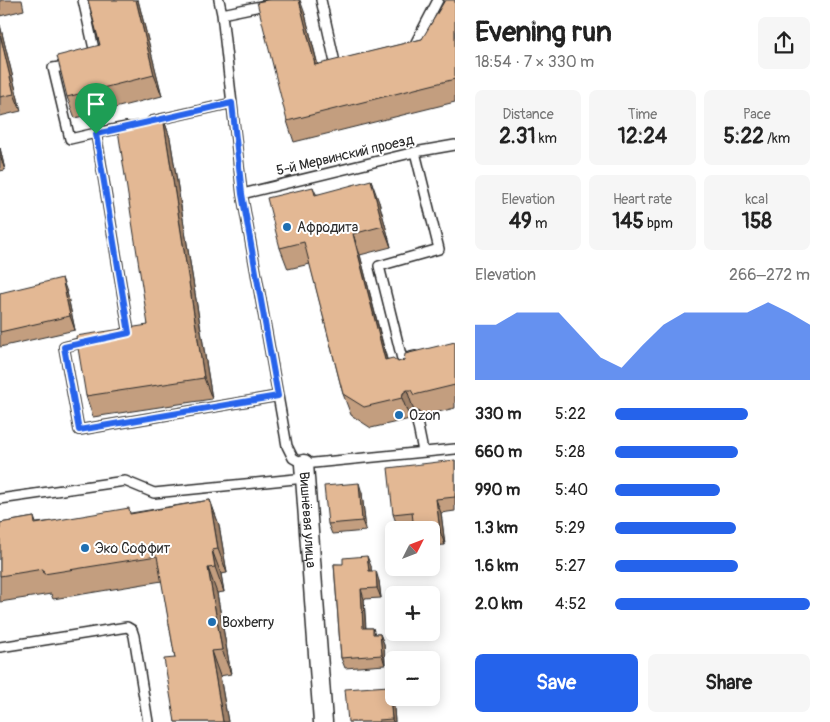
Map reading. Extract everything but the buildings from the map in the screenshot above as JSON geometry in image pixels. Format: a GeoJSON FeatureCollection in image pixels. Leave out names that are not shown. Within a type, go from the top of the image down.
{"type":"FeatureCollection","features":[{"type":"Feature","properties":{"kind":"street","name":"Вишнёвая улица"},"geometry":{"type":"LineString","coordinates":[[304,471],[323,722]]}},
{"type":"Feature","properties":{"kind":"lane"},"geometry":{"type":"LineString","coordinates":[[82,0],[97,60],[53,68],[70,139],[135,125]]}},
{"type":"Feature","properties":{"kind":"lane","name":"Вишнёвая улица"},"geometry":{"type":"LineString","coordinates":[[219,0],[242,194],[287,446],[293,458],[304,471]]}},
{"type":"Feature","properties":{"kind":"lane"},"geometry":{"type":"LineString","coordinates":[[222,14],[289,0]]}},
{"type":"Feature","properties":{"kind":"lane"},"geometry":{"type":"LineString","coordinates":[[321,0],[336,67],[354,63]]}},
{"type":"Feature","properties":{"kind":"lane"},"geometry":{"type":"LineString","coordinates":[[397,51],[414,46],[438,0]]}},
{"type":"Feature","properties":{"kind":"lane"},"geometry":{"type":"LineString","coordinates":[[145,123],[232,103]]}},
{"type":"Feature","properties":{"kind":"lane"},"geometry":{"type":"LineString","coordinates":[[96,134],[129,333],[64,347],[79,430],[278,396]]}},
{"type":"Feature","properties":{"kind":"lane","name":"5-й Мервинский проезд"},"geometry":{"type":"LineString","coordinates":[[242,194],[415,152],[455,145]]}},
{"type":"Feature","properties":{"kind":"lane"},"geometry":{"type":"LineString","coordinates":[[415,152],[439,249],[379,266],[403,364],[428,353]]}},
{"type":"Feature","properties":{"kind":"lane"},"geometry":{"type":"LineString","coordinates":[[416,417],[423,452]]}},
{"type":"Feature","properties":{"kind":"lane"},"geometry":{"type":"LineString","coordinates":[[0,499],[125,481],[154,493],[423,452],[455,449]]}},
{"type":"Feature","properties":{"kind":"lane"},"geometry":{"type":"LineString","coordinates":[[0,647],[127,627],[132,630],[134,636],[148,722]]}},
{"type":"Feature","properties":{"kind":"place","name":"Афродита"},"geometry":{"type":"Point","coordinates":[287,227]}},
{"type":"Feature","properties":{"kind":"place","name":"Ozon"},"geometry":{"type":"Point","coordinates":[399,415]}},
{"type":"Feature","properties":{"kind":"place","name":"Эко Соффит"},"geometry":{"type":"Point","coordinates":[85,548]}},
{"type":"Feature","properties":{"kind":"place","name":"Boxberry"},"geometry":{"type":"Point","coordinates":[212,622]}},
{"type":"Feature","properties":{"kind":"route"},"geometry":{"type":"LineString","coordinates":[[232,103],[242,194],[278,396],[79,430],[64,347],[129,333],[96,134],[232,103]]}}]}
